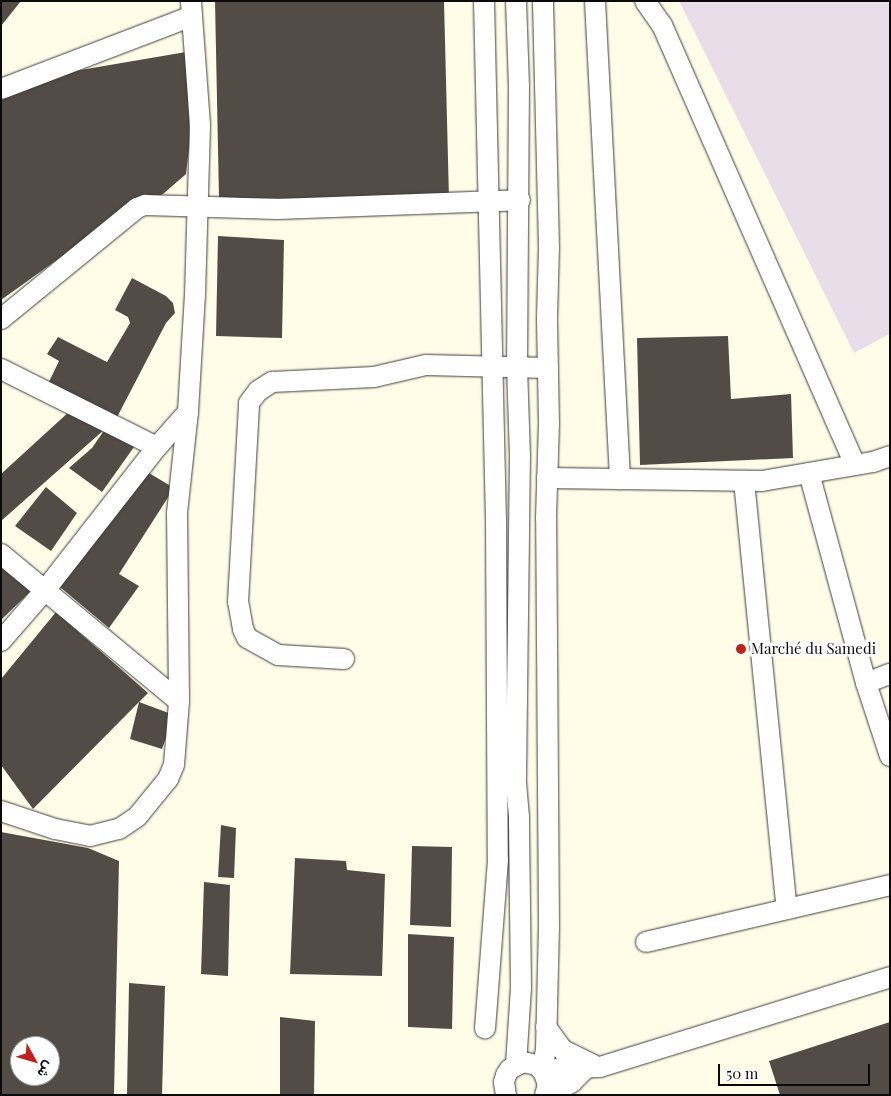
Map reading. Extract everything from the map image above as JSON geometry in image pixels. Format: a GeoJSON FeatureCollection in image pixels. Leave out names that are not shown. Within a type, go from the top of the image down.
{"type":"FeatureCollection","features":[{"type":"Feature","properties":{"kind":"street"},"geometry":{"type":"LineString","coordinates":[[484,1],[496,520],[498,860],[485,1029]]}},
{"type":"Feature","properties":{"kind":"street"},"geometry":{"type":"LineString","coordinates":[[504,1093],[506,1075],[516,1064],[520,988],[520,860],[516,779],[520,457],[517,368],[520,200],[516,1]]}},
{"type":"Feature","properties":{"kind":"street"},"geometry":{"type":"LineString","coordinates":[[543,1],[549,248],[549,424],[546,518],[549,928],[546,1049],[543,1071],[548,1085],[546,1095]]}},
{"type":"Feature","properties":{"kind":"street"},"geometry":{"type":"LineString","coordinates":[[596,1],[620,479]]}},
{"type":"Feature","properties":{"kind":"street"},"geometry":{"type":"LineString","coordinates":[[645,1],[662,25],[855,466]]}},
{"type":"Feature","properties":{"kind":"street"},"geometry":{"type":"LineString","coordinates":[[1,811],[55,829],[90,836],[119,829],[137,817],[168,779],[174,765],[179,701],[177,513],[188,412],[200,125],[192,9],[3,86]]}},
{"type":"Feature","properties":{"kind":"street"},"geometry":{"type":"LineString","coordinates":[[1,319],[137,208],[145,205],[278,208],[520,200]]}},
{"type":"Feature","properties":{"kind":"street"},"geometry":{"type":"LineString","coordinates":[[344,660],[278,656],[247,638],[243,629],[238,602],[249,403],[258,391],[272,382],[374,377],[426,365],[548,368]]}},
{"type":"Feature","properties":{"kind":"street"},"geometry":{"type":"LineString","coordinates":[[1,369],[157,447]]}},
{"type":"Feature","properties":{"kind":"street"},"geometry":{"type":"LineString","coordinates":[[1,641],[46,589],[157,447],[188,412]]}},
{"type":"Feature","properties":{"kind":"street"},"geometry":{"type":"LineString","coordinates":[[547,478],[762,481],[855,466],[890,456]]}},
{"type":"Feature","properties":{"kind":"street"},"geometry":{"type":"LineString","coordinates":[[809,473],[866,683],[890,756]]}},
{"type":"Feature","properties":{"kind":"street"},"geometry":{"type":"LineString","coordinates":[[744,481],[787,909]]}},
{"type":"Feature","properties":{"kind":"street"},"geometry":{"type":"LineString","coordinates":[[496,520],[546,518]]}},
{"type":"Feature","properties":{"kind":"street"},"geometry":{"type":"LineString","coordinates":[[1,554],[46,589],[179,701]]}},
{"type":"Feature","properties":{"kind":"street"},"geometry":{"type":"LineString","coordinates":[[866,683],[890,674]]}},
{"type":"Feature","properties":{"kind":"street"},"geometry":{"type":"LineString","coordinates":[[519,817],[547,818]]}},
{"type":"Feature","properties":{"kind":"street"},"geometry":{"type":"LineString","coordinates":[[498,860],[520,860]]}},
{"type":"Feature","properties":{"kind":"street"},"geometry":{"type":"LineString","coordinates":[[646,942],[890,885]]}},
{"type":"Feature","properties":{"kind":"street"},"geometry":{"type":"LineString","coordinates":[[546,1095],[572,1082],[593,1068],[890,977]]}},
{"type":"Feature","properties":{"kind":"street"},"geometry":{"type":"LineString","coordinates":[[546,1027],[563,1050],[593,1068]]}},
{"type":"Feature","properties":{"kind":"street"},"geometry":{"type":"LineString","coordinates":[[516,1064],[530,1063],[543,1071],[560,1068],[593,1068]]}},
{"type":"Feature","properties":{"kind":"shaded area"},"geometry":{"type":"Polygon","coordinates":[[[679,1],[890,1],[890,334],[854,353],[679,1]]]}},
{"type":"Feature","properties":{"kind":"building"},"geometry":{"type":"Polygon","coordinates":[[[1,1],[21,1],[1,26],[1,1]]]}},
{"type":"Feature","properties":{"kind":"building"},"geometry":{"type":"Polygon","coordinates":[[[215,1],[444,1],[449,199],[219,198],[215,1]]]}},
{"type":"Feature","properties":{"kind":"building"},"geometry":{"type":"Polygon","coordinates":[[[186,52],[190,140],[186,174],[163,194],[142,204],[93,234],[1,300],[1,93],[57,74],[186,52]]]}},
{"type":"Feature","properties":{"kind":"building"},"geometry":{"type":"Polygon","coordinates":[[[218,236],[284,240],[282,338],[216,336],[218,236]]]}},
{"type":"Feature","properties":{"kind":"building"},"geometry":{"type":"Polygon","coordinates":[[[132,278],[166,296],[173,303],[175,313],[166,323],[114,423],[46,388],[59,361],[47,354],[58,337],[107,362],[130,323],[128,317],[115,310],[132,278]]]}},
{"type":"Feature","properties":{"kind":"building"},"geometry":{"type":"Polygon","coordinates":[[[728,336],[731,399],[791,394],[793,458],[640,465],[637,338],[728,336]]]}},
{"type":"Feature","properties":{"kind":"building"},"geometry":{"type":"Polygon","coordinates":[[[71,410],[105,429],[1,521],[1,474],[71,410]]]}},
{"type":"Feature","properties":{"kind":"building"},"geometry":{"type":"Polygon","coordinates":[[[105,429],[134,447],[102,492],[69,468],[92,448],[105,429]]]}},
{"type":"Feature","properties":{"kind":"building"},"geometry":{"type":"Polygon","coordinates":[[[144,470],[174,488],[119,574],[139,586],[109,628],[60,587],[144,470]]]}},
{"type":"Feature","properties":{"kind":"building"},"geometry":{"type":"Polygon","coordinates":[[[46,487],[77,513],[51,551],[15,526],[46,487]]]}},
{"type":"Feature","properties":{"kind":"building"},"geometry":{"type":"Polygon","coordinates":[[[1,566],[32,590],[1,620],[1,566]]]}},
{"type":"Feature","properties":{"kind":"building"},"geometry":{"type":"Polygon","coordinates":[[[56,612],[148,693],[33,809],[1,765],[1,679],[56,612]]]}},
{"type":"Feature","properties":{"kind":"building"},"geometry":{"type":"Polygon","coordinates":[[[139,702],[174,715],[162,749],[130,739],[139,702]]]}},
{"type":"Feature","properties":{"kind":"building"},"geometry":{"type":"Polygon","coordinates":[[[221,825],[236,828],[234,878],[218,877],[221,825]]]}},
{"type":"Feature","properties":{"kind":"building"},"geometry":{"type":"Polygon","coordinates":[[[1,832],[88,848],[119,861],[114,1095],[1,1095],[1,832]]]}},
{"type":"Feature","properties":{"kind":"building"},"geometry":{"type":"Polygon","coordinates":[[[412,846],[452,847],[451,927],[410,925],[412,846]]]}},
{"type":"Feature","properties":{"kind":"building"},"geometry":{"type":"Polygon","coordinates":[[[295,858],[346,861],[347,870],[385,874],[382,976],[290,974],[295,858]]]}},
{"type":"Feature","properties":{"kind":"building"},"geometry":{"type":"Polygon","coordinates":[[[204,882],[230,885],[228,976],[201,974],[204,882]]]}},
{"type":"Feature","properties":{"kind":"building"},"geometry":{"type":"Polygon","coordinates":[[[408,934],[454,937],[452,1029],[408,1027],[408,934]]]}},
{"type":"Feature","properties":{"kind":"building"},"geometry":{"type":"Polygon","coordinates":[[[129,983],[165,986],[162,1095],[127,1095],[129,983]]]}},
{"type":"Feature","properties":{"kind":"building"},"geometry":{"type":"Polygon","coordinates":[[[280,1017],[315,1021],[314,1095],[280,1095],[280,1017]]]}},
{"type":"Feature","properties":{"kind":"building"},"geometry":{"type":"Polygon","coordinates":[[[890,1022],[890,1095],[780,1095],[769,1061],[890,1022]]]}},
{"type":"Feature","properties":{"kind":"place","name":"Marché du Samedi"},"geometry":{"type":"Point","coordinates":[741,649]}}]}
